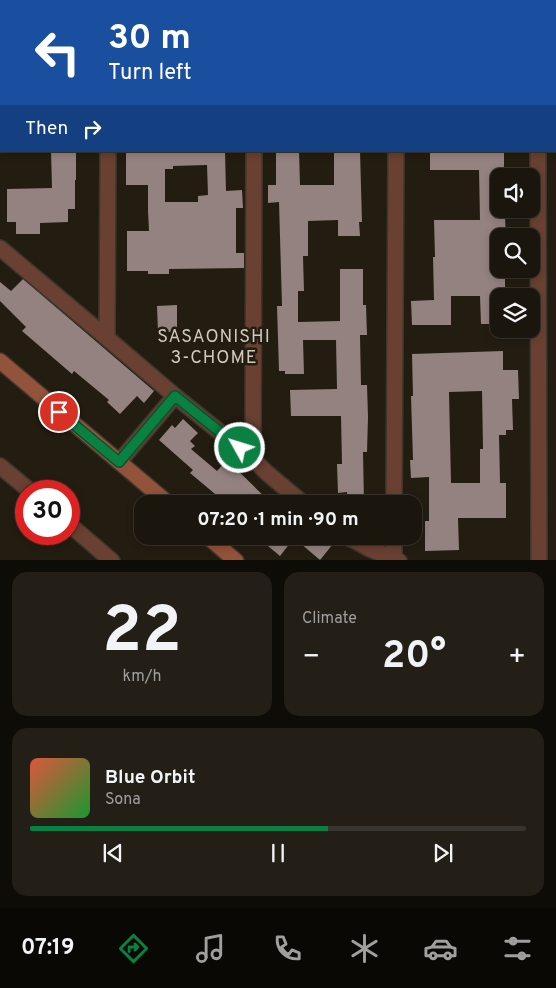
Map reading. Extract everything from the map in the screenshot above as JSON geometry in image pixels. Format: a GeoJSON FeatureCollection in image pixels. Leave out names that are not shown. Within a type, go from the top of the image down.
{"type":"FeatureCollection","features":[{"type":"Feature","properties":{"kind":"street"},"geometry":{"type":"LineString","coordinates":[[107,338],[108,152]]}},
{"type":"Feature","properties":{"kind":"street"},"geometry":{"type":"LineString","coordinates":[[253,459],[254,152]]}},
{"type":"Feature","properties":{"kind":"street"},"geometry":{"type":"LineString","coordinates":[[394,495],[396,152]]}},
{"type":"Feature","properties":{"kind":"street"},"geometry":{"type":"LineString","coordinates":[[538,152],[539,560]]}},
{"type":"Feature","properties":{"kind":"street"},"geometry":{"type":"LineString","coordinates":[[0,248],[175,396],[253,459],[293,495]]}},
{"type":"Feature","properties":{"kind":"street"},"geometry":{"type":"LineString","coordinates":[[0,361],[158,495]]}},
{"type":"Feature","properties":{"kind":"street"},"geometry":{"type":"LineString","coordinates":[[119,462],[175,396]]}},
{"type":"Feature","properties":{"kind":"street"},"geometry":{"type":"LineString","coordinates":[[0,466],[17,480]]}},
{"type":"Feature","properties":{"kind":"street"},"geometry":{"type":"LineString","coordinates":[[80,533],[112,560]]}},
{"type":"Feature","properties":{"kind":"street"},"geometry":{"type":"LineString","coordinates":[[218,545],[236,560]]}},
{"type":"Feature","properties":{"kind":"street"},"geometry":{"type":"LineString","coordinates":[[361,545],[397,560],[395,545]]}},
{"type":"Feature","properties":{"kind":"building"},"geometry":{"type":"Polygon","coordinates":[[[51,152],[76,152],[75,209],[68,209],[68,222],[40,223],[40,234],[16,234],[16,222],[7,222],[7,189],[52,188],[51,152]]]}},
{"type":"Feature","properties":{"kind":"building"},"geometry":{"type":"Polygon","coordinates":[[[126,152],[225,152],[226,191],[242,190],[243,208],[236,208],[236,253],[244,253],[244,268],[169,269],[169,274],[127,271],[127,231],[149,231],[148,185],[126,185],[126,152]],[[207,165],[173,166],[173,169],[165,169],[165,202],[198,202],[198,196],[208,195],[207,165]]]}},
{"type":"Feature","properties":{"kind":"building"},"geometry":{"type":"Polygon","coordinates":[[[276,152],[299,152],[300,185],[334,185],[334,152],[360,152],[362,222],[359,222],[360,236],[338,236],[338,220],[308,221],[308,256],[303,256],[304,291],[298,291],[298,322],[340,321],[340,269],[363,269],[363,305],[366,305],[367,335],[360,335],[361,385],[367,385],[368,417],[367,452],[363,452],[364,495],[347,495],[347,492],[338,493],[337,464],[342,464],[341,416],[291,416],[290,390],[337,389],[336,340],[303,340],[304,374],[285,374],[285,371],[279,371],[277,306],[282,306],[279,202],[268,203],[268,185],[276,185],[276,152]]]}},
{"type":"Feature","properties":{"kind":"building"},"geometry":{"type":"Polygon","coordinates":[[[430,152],[504,152],[504,168],[490,168],[490,218],[505,218],[506,228],[490,228],[490,278],[505,278],[505,288],[490,288],[490,324],[481,324],[480,296],[451,296],[451,325],[412,325],[411,301],[434,300],[434,220],[480,220],[479,170],[430,170],[430,152]]]}},
{"type":"Feature","properties":{"kind":"building"},"geometry":{"type":"Polygon","coordinates":[[[23,279],[154,391],[144,403],[137,396],[120,414],[107,402],[109,400],[74,371],[72,374],[22,331],[26,327],[0,301],[0,282],[11,291],[23,279]]]}},
{"type":"Feature","properties":{"kind":"building"},"geometry":{"type":"Polygon","coordinates":[[[177,305],[177,332],[158,332],[157,306],[177,305]]]}},
{"type":"Feature","properties":{"kind":"building"},"geometry":{"type":"Polygon","coordinates":[[[503,351],[503,370],[518,370],[519,399],[512,399],[513,430],[506,430],[506,435],[499,435],[500,483],[506,483],[506,518],[458,518],[459,550],[425,551],[425,521],[429,521],[429,477],[411,478],[410,460],[413,460],[412,354],[503,351]],[[482,391],[449,392],[451,483],[480,483],[480,449],[483,449],[482,391]]]}},
{"type":"Feature","properties":{"kind":"building"},"geometry":{"type":"Polygon","coordinates":[[[183,419],[198,433],[190,441],[195,446],[191,449],[217,471],[227,460],[263,495],[216,495],[190,473],[193,470],[159,440],[172,425],[175,428],[183,419]]]}},
{"type":"Feature","properties":{"kind":"building"},"geometry":{"type":"Polygon","coordinates":[[[267,545],[289,545],[280,556],[267,545]]]}},
{"type":"Feature","properties":{"kind":"building"},"geometry":{"type":"Polygon","coordinates":[[[302,545],[332,545],[320,560],[302,545]]]}},
{"type":"Feature","properties":{"kind":"district","name":"SASAONISHI 3-CHOME"},"geometry":{"type":"Point","coordinates":[214,347]}},
{"type":"Feature","properties":{"kind":"route"},"geometry":{"type":"LineString","coordinates":[[59,412],[119,462],[175,396],[240,448]]}}]}
